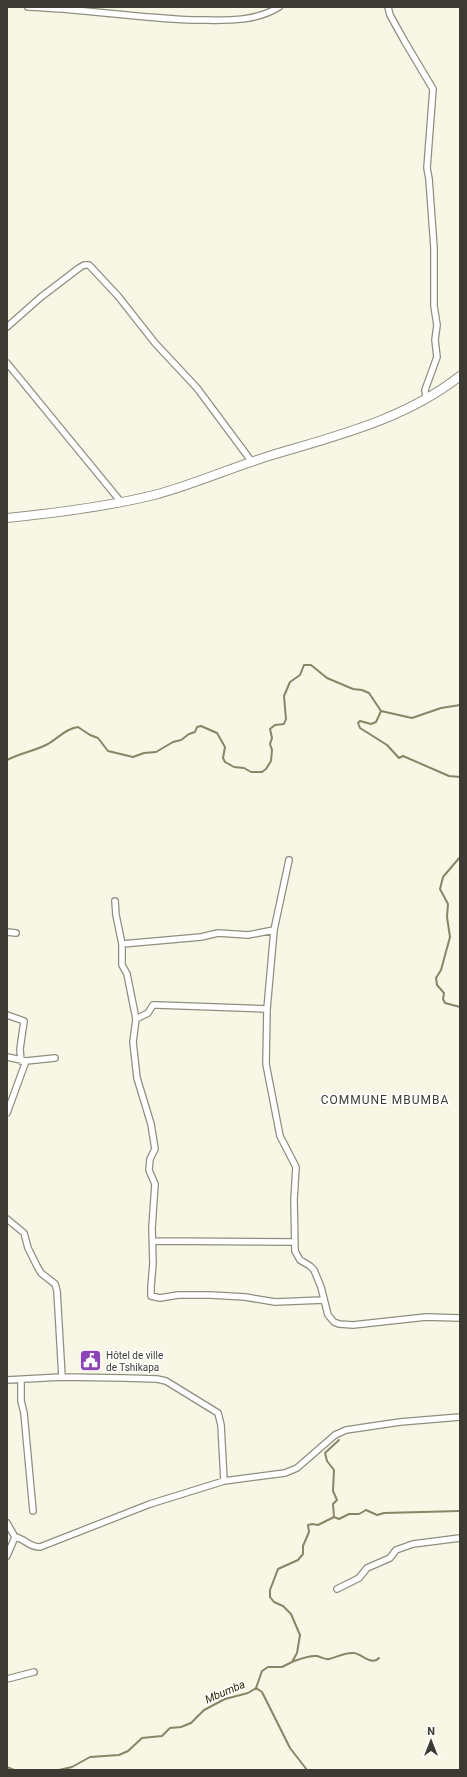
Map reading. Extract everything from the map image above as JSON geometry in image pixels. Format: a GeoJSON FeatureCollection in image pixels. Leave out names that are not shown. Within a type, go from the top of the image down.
{"type":"FeatureCollection","features":[{"type":"Feature","properties":{"kind":"main road"},"geometry":{"type":"LineString","coordinates":[[7,518],[91,508],[154,495],[210,478],[252,462],[364,428],[387,419],[426,398],[460,376]]}},
{"type":"Feature","properties":{"kind":"street"},"geometry":{"type":"LineString","coordinates":[[28,7],[165,19],[225,20],[242,20],[258,17],[270,13],[279,7]]}},
{"type":"Feature","properties":{"kind":"street"},"geometry":{"type":"LineString","coordinates":[[388,7],[390,15],[433,89],[427,168],[434,248],[434,306],[437,325],[435,340],[437,357],[425,390],[426,398]]}},
{"type":"Feature","properties":{"kind":"street"},"geometry":{"type":"LineString","coordinates":[[7,327],[41,297],[79,268],[84,265],[89,265],[118,296],[155,343],[197,388],[252,462]]}},
{"type":"Feature","properties":{"kind":"street"},"geometry":{"type":"LineString","coordinates":[[7,363],[121,502]]}},
{"type":"Feature","properties":{"kind":"street"},"geometry":{"type":"LineString","coordinates":[[289,860],[274,930],[267,1009],[266,1064],[280,1136],[296,1167],[294,1200],[294,1251],[300,1260],[314,1270],[328,1315],[334,1322],[353,1325],[426,1317],[460,1318]]}},
{"type":"Feature","properties":{"kind":"street"},"geometry":{"type":"LineString","coordinates":[[115,901],[122,944],[122,964],[127,974],[136,1020],[133,1042],[137,1078],[151,1124],[154,1149],[150,1159],[149,1170],[155,1184],[152,1228],[153,1263],[151,1296],[156,1298],[178,1295],[212,1295],[245,1297],[275,1302],[324,1300]]}},
{"type":"Feature","properties":{"kind":"street"},"geometry":{"type":"LineString","coordinates":[[122,944],[201,937],[218,933],[248,935],[274,930]]}},
{"type":"Feature","properties":{"kind":"street"},"geometry":{"type":"LineString","coordinates":[[7,932],[16,933]]}},
{"type":"Feature","properties":{"kind":"street"},"geometry":{"type":"LineString","coordinates":[[136,1020],[148,1013],[155,1005],[267,1009]]}},
{"type":"Feature","properties":{"kind":"street"},"geometry":{"type":"LineString","coordinates":[[7,1015],[24,1020],[20,1049],[23,1061],[8,1110]]}},
{"type":"Feature","properties":{"kind":"street"},"geometry":{"type":"LineString","coordinates":[[7,1057],[23,1061],[56,1058]]}},
{"type":"Feature","properties":{"kind":"street"},"geometry":{"type":"LineString","coordinates":[[7,1219],[24,1233],[28,1248],[37,1266],[42,1273],[55,1284],[57,1291],[62,1377]]}},
{"type":"Feature","properties":{"kind":"street"},"geometry":{"type":"LineString","coordinates":[[153,1241],[294,1242]]}},
{"type":"Feature","properties":{"kind":"street"},"geometry":{"type":"LineString","coordinates":[[7,1380],[62,1377],[162,1380],[173,1385],[214,1410],[220,1417],[224,1481]]}},
{"type":"Feature","properties":{"kind":"street"},"geometry":{"type":"LineString","coordinates":[[21,1380],[21,1401],[24,1413],[33,1511]]}},
{"type":"Feature","properties":{"kind":"street"},"geometry":{"type":"LineString","coordinates":[[7,1523],[15,1537],[32,1547],[40,1546],[150,1504],[224,1481],[285,1473],[297,1468],[335,1435],[346,1430],[400,1422],[460,1416]]}},
{"type":"Feature","properties":{"kind":"street"},"geometry":{"type":"LineString","coordinates":[[7,1556],[15,1537]]}},
{"type":"Feature","properties":{"kind":"street"},"geometry":{"type":"LineString","coordinates":[[337,1589],[359,1578],[367,1568],[390,1558],[396,1550],[414,1544],[460,1538]]}},
{"type":"Feature","properties":{"kind":"street"},"geometry":{"type":"LineString","coordinates":[[7,1679],[34,1672]]}},
{"type":"Feature","properties":{"kind":"waterway"},"geometry":{"type":"LineString","coordinates":[[7,760],[48,744],[66,731],[78,727],[90,735],[98,738],[108,751],[133,757],[144,753],[156,752],[195,732],[197,727],[201,726],[217,733],[225,747],[223,758],[225,762],[234,767],[244,768],[251,772],[262,772],[271,761],[272,750],[270,744],[272,738],[270,729],[275,725],[284,724],[286,719],[284,696],[290,682],[300,675],[304,665],[311,665],[327,678],[353,689],[362,690],[369,693],[381,711],[412,718],[441,708],[460,705]]}},
{"type":"Feature","properties":{"kind":"waterway"},"geometry":{"type":"LineString","coordinates":[[381,711],[376,722],[371,724],[360,721],[358,723],[360,728],[387,745],[399,758],[403,756],[449,776],[460,777]]}},
{"type":"Feature","properties":{"kind":"waterway"},"geometry":{"type":"LineString","coordinates":[[460,857],[443,877],[440,889],[448,904],[447,917],[450,937],[441,970],[436,978],[437,985],[444,993],[443,999],[445,1003],[460,1007]]}},
{"type":"Feature","properties":{"kind":"waterway"},"geometry":{"type":"LineString","coordinates":[[334,1517],[333,1504],[337,1500],[333,1491],[334,1470],[327,1461],[325,1453],[339,1440]]}},
{"type":"Feature","properties":{"kind":"waterway","name":"Mbumba"},"geometry":{"type":"LineString","coordinates":[[59,1770],[72,1767],[90,1757],[119,1755],[128,1751],[142,1738],[162,1736],[170,1728],[181,1727],[191,1723],[204,1710],[225,1699],[248,1693],[256,1688],[262,1671],[268,1667],[282,1667],[292,1662],[297,1653],[300,1635],[291,1614],[283,1606],[274,1602],[270,1597],[270,1590],[278,1569],[298,1560],[303,1554],[303,1546],[309,1532],[308,1525],[318,1525],[334,1517],[339,1519],[349,1514],[359,1514],[366,1510],[377,1515],[384,1513],[460,1511]]}},
{"type":"Feature","properties":{"kind":"waterway"},"geometry":{"type":"LineString","coordinates":[[292,1662],[310,1656],[328,1659],[351,1653],[373,1661],[379,1658]]}},
{"type":"Feature","properties":{"kind":"waterway"},"geometry":{"type":"LineString","coordinates":[[256,1688],[262,1692],[290,1748],[307,1770]]}},
{"type":"Feature","properties":{"kind":"waterway","name":"Mbumba"},"geometry":{"type":"LineString","coordinates":[[7,1767],[14,1770]]}},
{"type":"Feature","properties":{"kind":"place","name":"Hôtel de ville de Tshikapa"},"geometry":{"type":"Point","coordinates":[91,1361]}},
{"type":"Feature","properties":{"kind":"district","name":"COMMUNE MBUMBA"},"geometry":{"type":"Point","coordinates":[385,1100]}}]}
